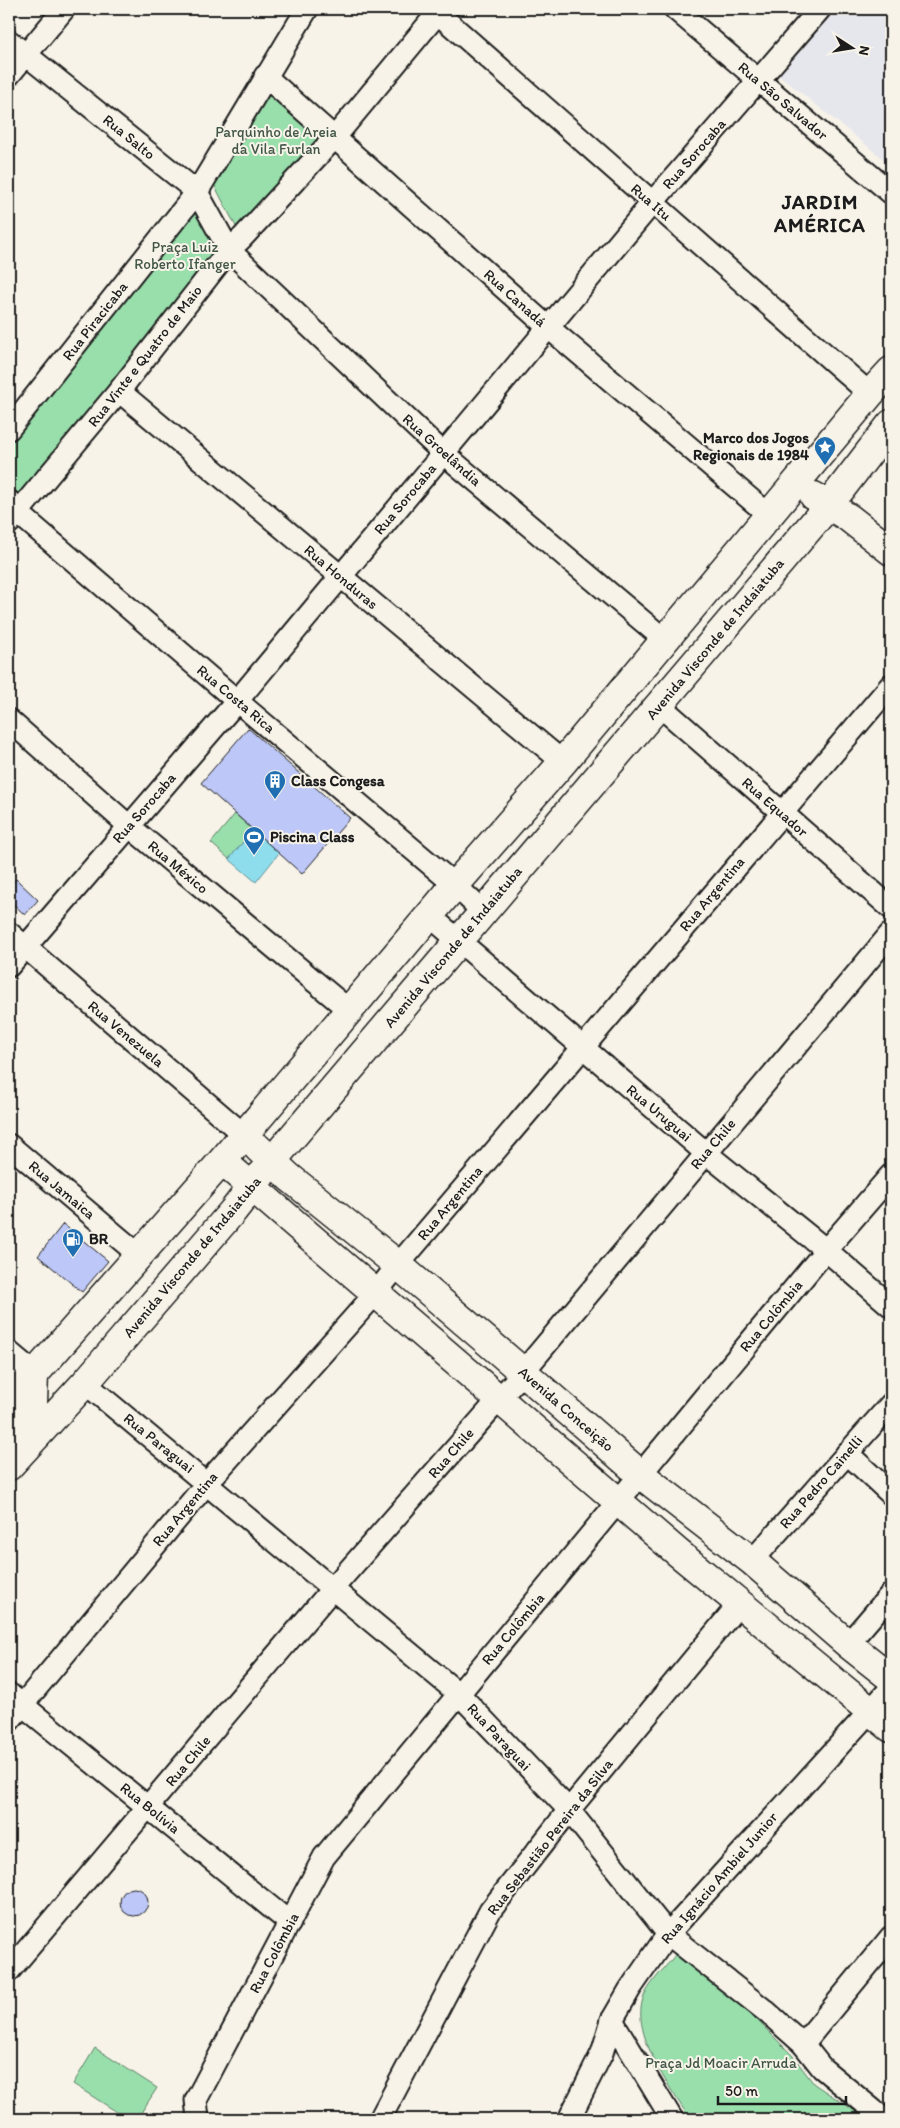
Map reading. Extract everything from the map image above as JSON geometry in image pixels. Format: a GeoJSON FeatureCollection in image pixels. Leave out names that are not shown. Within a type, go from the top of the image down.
{"type":"FeatureCollection","features":[{"type":"Feature","properties":{"kind":"main road"},"geometry":{"type":"LineString","coordinates":[[9,1403],[222,1161],[563,762],[891,371]]}},
{"type":"Feature","properties":{"kind":"main road"},"geometry":{"type":"LineString","coordinates":[[870,394],[889,437]]}},
{"type":"Feature","properties":{"kind":"main road","name":"Avenida Visconde de Indaiatuba"},"geometry":{"type":"LineString","coordinates":[[10,1464],[85,1383],[233,1211],[272,1161],[458,941],[828,506],[889,437]]}},
{"type":"Feature","properties":{"kind":"main road"},"geometry":{"type":"LineString","coordinates":[[797,483],[828,506],[849,518],[891,550]]}},
{"type":"Feature","properties":{"kind":"main road","name":"Avenida Conceição"},"geometry":{"type":"LineString","coordinates":[[244,1135],[272,1161],[524,1372],[640,1474],[752,1561],[848,1644],[891,1678]]}},
{"type":"Feature","properties":{"kind":"main road"},"geometry":{"type":"LineString","coordinates":[[222,1161],[251,1188],[739,1604],[891,1728]]}},
{"type":"Feature","properties":{"kind":"main road"},"geometry":{"type":"LineString","coordinates":[[10,1464],[33,1404],[34,1373]]}},
{"type":"Feature","properties":{"kind":"street"},"geometry":{"type":"LineString","coordinates":[[9,75],[64,9]]}},
{"type":"Feature","properties":{"kind":"street","name":"Rua Piracicaba"},"geometry":{"type":"LineString","coordinates":[[9,428],[197,192],[307,9]]}},
{"type":"Feature","properties":{"kind":"street","name":"Rua São Salvador"},"geometry":{"type":"LineString","coordinates":[[675,9],[891,193]]}},
{"type":"Feature","properties":{"kind":"street","name":"Rua Sorocaba"},"geometry":{"type":"LineString","coordinates":[[9,966],[16,940],[129,826],[237,701],[652,203],[820,9]]}},
{"type":"Feature","properties":{"kind":"street","name":"Rua Vinte e Quatro de Maio"},"geometry":{"type":"LineString","coordinates":[[12,512],[119,391],[229,250],[335,137],[437,10]]}},
{"type":"Feature","properties":{"kind":"street","name":"Rua Itu"},"geometry":{"type":"LineString","coordinates":[[437,10],[652,203],[870,394]]}},
{"type":"Feature","properties":{"kind":"street","name":"Rua Salto"},"geometry":{"type":"LineString","coordinates":[[9,41],[197,192],[229,250]]}},
{"type":"Feature","properties":{"kind":"street","name":"Rua Canadá"},"geometry":{"type":"LineString","coordinates":[[265,76],[549,328],[769,515]]}},
{"type":"Feature","properties":{"kind":"street","name":"Rua Groelândia"},"geometry":{"type":"LineString","coordinates":[[229,250],[443,453],[665,640]]}},
{"type":"Feature","properties":{"kind":"street","name":"Rua Honduras"},"geometry":{"type":"LineString","coordinates":[[119,391],[563,762]]}},
{"type":"Feature","properties":{"kind":"street","name":"Rua Costa Rica"},"geometry":{"type":"LineString","coordinates":[[12,512],[456,885],[483,912]]}},
{"type":"Feature","properties":{"kind":"street","name":"Rua Argentina"},"geometry":{"type":"LineString","coordinates":[[13,1706],[207,1483],[376,1294],[398,1265],[891,685]]}},
{"type":"Feature","properties":{"kind":"street","name":"Rua Equador"},"geometry":{"type":"LineString","coordinates":[[659,705],[891,908]]}},
{"type":"Feature","properties":{"kind":"street","name":"Rua México"},"geometry":{"type":"LineString","coordinates":[[9,720],[129,826],[350,1011]]}},
{"type":"Feature","properties":{"kind":"street","name":"Rua Uruguai"},"geometry":{"type":"LineString","coordinates":[[430,916],[706,1153],[826,1250],[891,1306]]}},
{"type":"Feature","properties":{"kind":"street","name":"Rua Chile"},"geometry":{"type":"LineString","coordinates":[[9,1971],[333,1588],[499,1398],[524,1372],[891,933]]}},
{"type":"Feature","properties":{"kind":"street","name":"Rua Venezuela"},"geometry":{"type":"LineString","coordinates":[[16,940],[244,1135]]}},
{"type":"Feature","properties":{"kind":"street","name":"Rua Jamaica"},"geometry":{"type":"LineString","coordinates":[[9,1145],[139,1255]]}},
{"type":"Feature","properties":{"kind":"street","name":"Rua Colômbia"},"geometry":{"type":"LineString","coordinates":[[198,2119],[196,2100],[324,1857],[826,1250],[891,1175]]}},
{"type":"Feature","properties":{"kind":"street"},"geometry":{"type":"LineString","coordinates":[[9,1352],[34,1373]]}},
{"type":"Feature","properties":{"kind":"street","name":"Rua Paraguai"},"geometry":{"type":"LineString","coordinates":[[85,1383],[459,1694],[569,1810],[668,1934],[728,1980],[803,2044],[822,2068],[884,2119]]}},
{"type":"Feature","properties":{"kind":"street","name":"Rua Pedro Cainelli"},"geometry":{"type":"LineString","coordinates":[[752,1561],[891,1404]]}},
{"type":"Feature","properties":{"kind":"street"},"geometry":{"type":"LineString","coordinates":[[847,1453],[891,1494]]}},
{"type":"Feature","properties":{"kind":"street"},"geometry":{"type":"LineString","coordinates":[[848,1644],[891,1594]]}},
{"type":"Feature","properties":{"kind":"street","name":"Rua Sebastião Pereira da Silva"},"geometry":{"type":"LineString","coordinates":[[380,2119],[490,1911],[569,1810],[739,1604]]}},
{"type":"Feature","properties":{"kind":"street","name":"Rua Ignácio Ambiel Junior"},"geometry":{"type":"LineString","coordinates":[[569,2119],[602,2053],[612,2020],[630,1989],[668,1934],[891,1688]]}},
{"type":"Feature","properties":{"kind":"street","name":"Rua Bolívia"},"geometry":{"type":"LineString","coordinates":[[13,1706],[149,1807],[290,1924]]}},
{"type":"Feature","properties":{"kind":"street"},"geometry":{"type":"LineString","coordinates":[[803,2044],[891,1937]]}},
{"type":"Feature","properties":{"kind":"street"},"geometry":{"type":"LineString","coordinates":[[612,2020],[672,2119]]}},
{"type":"Feature","properties":{"kind":"shaded area"},"geometry":{"type":"Polygon","coordinates":[[[837,9],[891,9],[891,165],[779,75],[837,9]]]}},
{"type":"Feature","properties":{"kind":"green space","name":"Parquinho de Areia da Vila Furlan"},"geometry":{"type":"Polygon","coordinates":[[[265,76],[335,137],[242,238],[209,175],[265,76]]]}},
{"type":"Feature","properties":{"kind":"green space","name":"Praça Luiz Roberto Ifanger"},"geometry":{"type":"Polygon","coordinates":[[[197,192],[229,250],[17,512],[9,500],[9,429],[197,192]]]}},
{"type":"Feature","properties":{"kind":"green space"},"geometry":{"type":"Polygon","coordinates":[[[235,814],[253,830],[229,859],[211,843],[235,814]]]}},
{"type":"Feature","properties":{"kind":"green space","name":"Praça Jd Moacir Arruda"},"geometry":{"type":"Polygon","coordinates":[[[676,1954],[725,1988],[792,2055],[814,2084],[867,2119],[690,2119],[654,2059],[646,2041],[642,2024],[641,2008],[645,1994],[676,1954]]]}},
{"type":"Feature","properties":{"kind":"green space"},"geometry":{"type":"Polygon","coordinates":[[[95,2048],[157,2088],[137,2119],[128,2119],[73,2084],[95,2048]]]}},
{"type":"Feature","properties":{"kind":"water","name":"Piscina Class"},"geometry":{"type":"Polygon","coordinates":[[[253,830],[279,853],[256,882],[229,859],[253,830]]]}},
{"type":"Feature","properties":{"kind":"building","name":"Class Congesa"},"geometry":{"type":"Polygon","coordinates":[[[248,728],[350,818],[302,874],[201,783],[248,728]]]}},
{"type":"Feature","properties":{"kind":"building"},"geometry":{"type":"Polygon","coordinates":[[[16,879],[38,900],[25,915],[9,900],[9,887],[16,879]]]}},
{"type":"Feature","properties":{"kind":"building","name":"BR"},"geometry":{"type":"Polygon","coordinates":[[[63,1224],[108,1261],[82,1292],[38,1256],[63,1224]]]}},
{"type":"Feature","properties":{"kind":"building"},"geometry":{"type":"Polygon","coordinates":[[[134,1888],[144,1892],[148,1902],[144,1912],[134,1916],[124,1912],[120,1902],[124,1892],[134,1888]]]}},
{"type":"Feature","properties":{"kind":"place","name":"Marco dos Jogos Regionais de 1984"},"geometry":{"type":"Point","coordinates":[825,466]}},
{"type":"Feature","properties":{"kind":"place","name":"Class Congesa"},"geometry":{"type":"Point","coordinates":[275,800]}},
{"type":"Feature","properties":{"kind":"place","name":"Piscina Class"},"geometry":{"type":"Point","coordinates":[254,856]}},
{"type":"Feature","properties":{"kind":"place","name":"BR"},"geometry":{"type":"Point","coordinates":[73,1258]}},
{"type":"Feature","properties":{"kind":"district","name":"JARDIM AMÉRICA"},"geometry":{"type":"Point","coordinates":[820,214]}}]}
